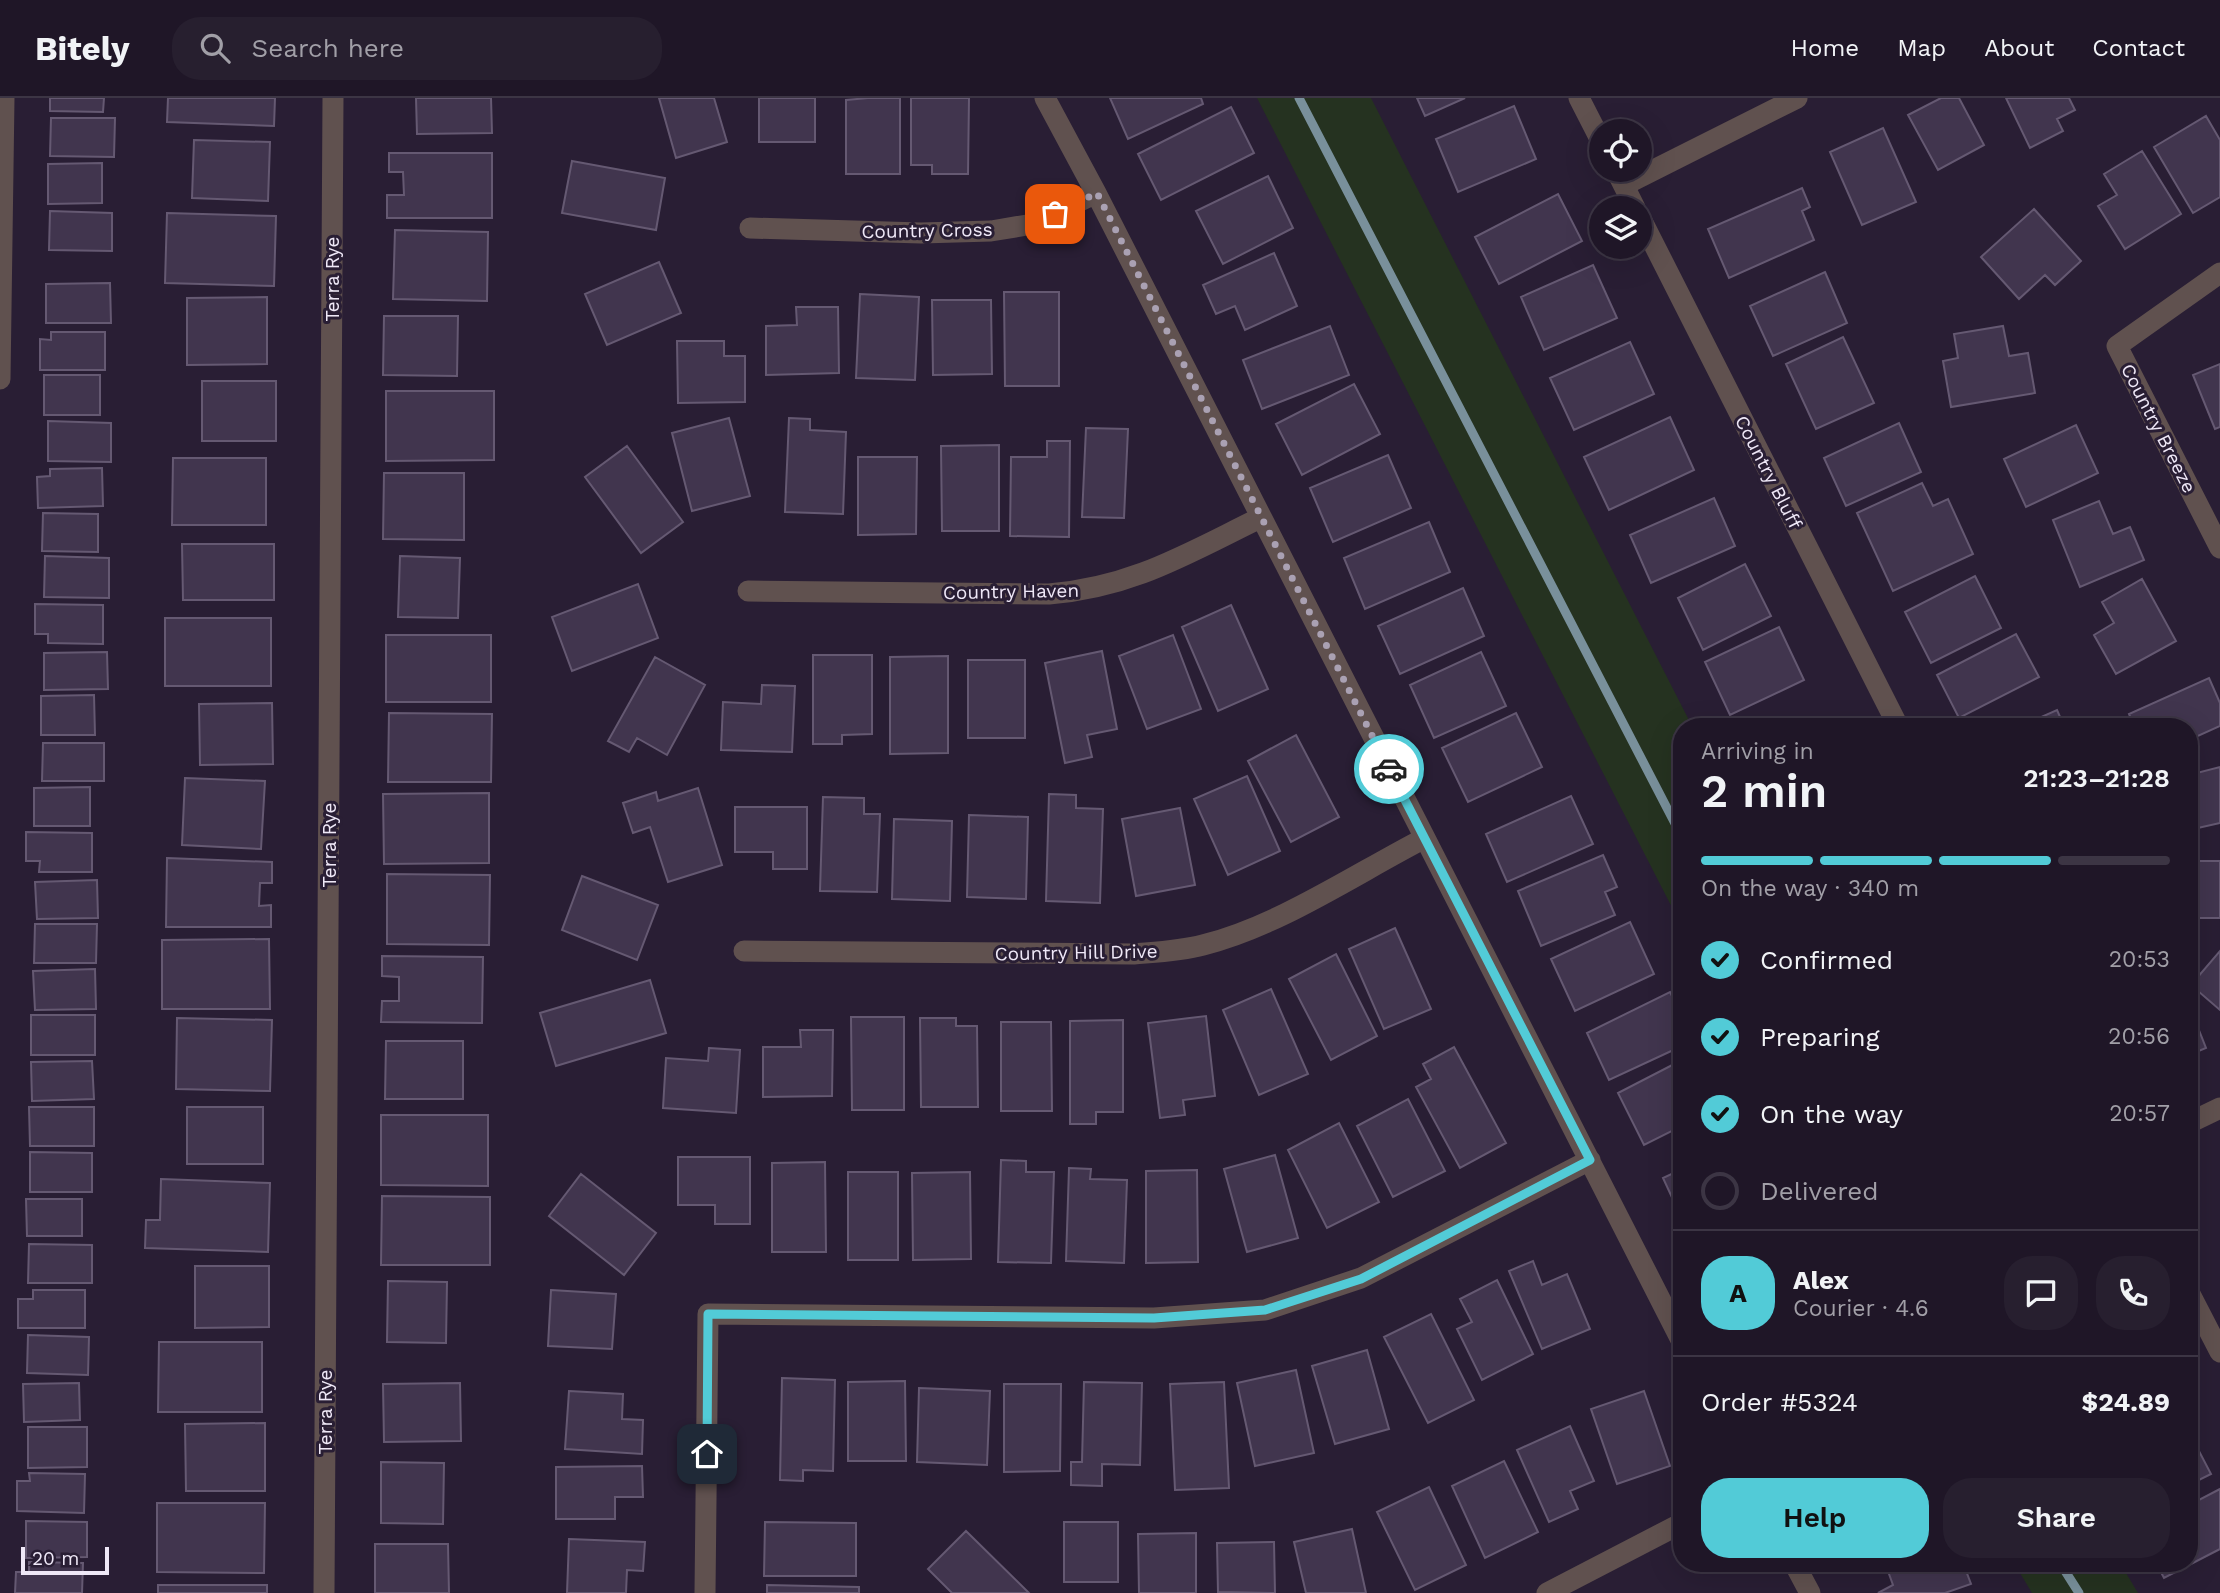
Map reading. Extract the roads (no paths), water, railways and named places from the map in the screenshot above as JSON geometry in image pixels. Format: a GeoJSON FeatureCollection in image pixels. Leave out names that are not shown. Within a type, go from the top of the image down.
{"type":"FeatureCollection","features":[{"type":"Feature","properties":{"kind":"street"},"geometry":{"type":"LineString","coordinates":[[0,379],[4,98]]}},
{"type":"Feature","properties":{"kind":"street","name":"Terra Rye"},"geometry":{"type":"LineString","coordinates":[[324,1593],[333,98]]}},
{"type":"Feature","properties":{"kind":"street"},"geometry":{"type":"LineString","coordinates":[[1045,98],[1097,193],[1260,518],[1673,1324]]}},
{"type":"Feature","properties":{"kind":"street"},"geometry":{"type":"LineString","coordinates":[[1579,98],[1590,119]]}},
{"type":"Feature","properties":{"kind":"street"},"geometry":{"type":"LineString","coordinates":[[1652,164],[1797,98]]}},
{"type":"Feature","properties":{"kind":"street","name":"Country Cross"},"geometry":{"type":"LineString","coordinates":[[750,228],[921,233],[991,231],[1034,224],[1097,193]]}},
{"type":"Feature","properties":{"kind":"street","name":"Country Bluff"},"geometry":{"type":"LineString","coordinates":[[1652,241],[1894,718]]}},
{"type":"Feature","properties":{"kind":"street","name":"Country Breeze"},"geometry":{"type":"LineString","coordinates":[[2220,273],[2116,346],[2220,548]]}},
{"type":"Feature","properties":{"kind":"street","name":"Country Haven"},"geometry":{"type":"LineString","coordinates":[[748,591],[1049,594],[1083,591],[1140,576],[1260,518]]}},
{"type":"Feature","properties":{"kind":"street","name":"Country Hill Drive"},"geometry":{"type":"LineString","coordinates":[[744,951],[1134,954],[1170,951],[1202,945],[1264,923],[1425,838]]}},
{"type":"Feature","properties":{"kind":"street"},"geometry":{"type":"LineString","coordinates":[[2198,1119],[2220,1108]]}},
{"type":"Feature","properties":{"kind":"street"},"geometry":{"type":"LineString","coordinates":[[705,1593],[708,1314],[1154,1318],[1265,1310],[1361,1279],[1590,1160]]}},
{"type":"Feature","properties":{"kind":"street"},"geometry":{"type":"LineString","coordinates":[[2198,1309],[2220,1352]]}},
{"type":"Feature","properties":{"kind":"street"},"geometry":{"type":"LineString","coordinates":[[1547,1593],[1673,1528]]}},
{"type":"Feature","properties":{"kind":"street"},"geometry":{"type":"LineString","coordinates":[[1799,1572],[1810,1593]]}},
{"type":"Feature","properties":{"kind":"waterway"},"geometry":{"type":"LineString","coordinates":[[1299,98],[1673,820]]}},
{"type":"Feature","properties":{"kind":"waterway"},"geometry":{"type":"LineString","coordinates":[[2066,1572],[2079,1593]]}}]}
